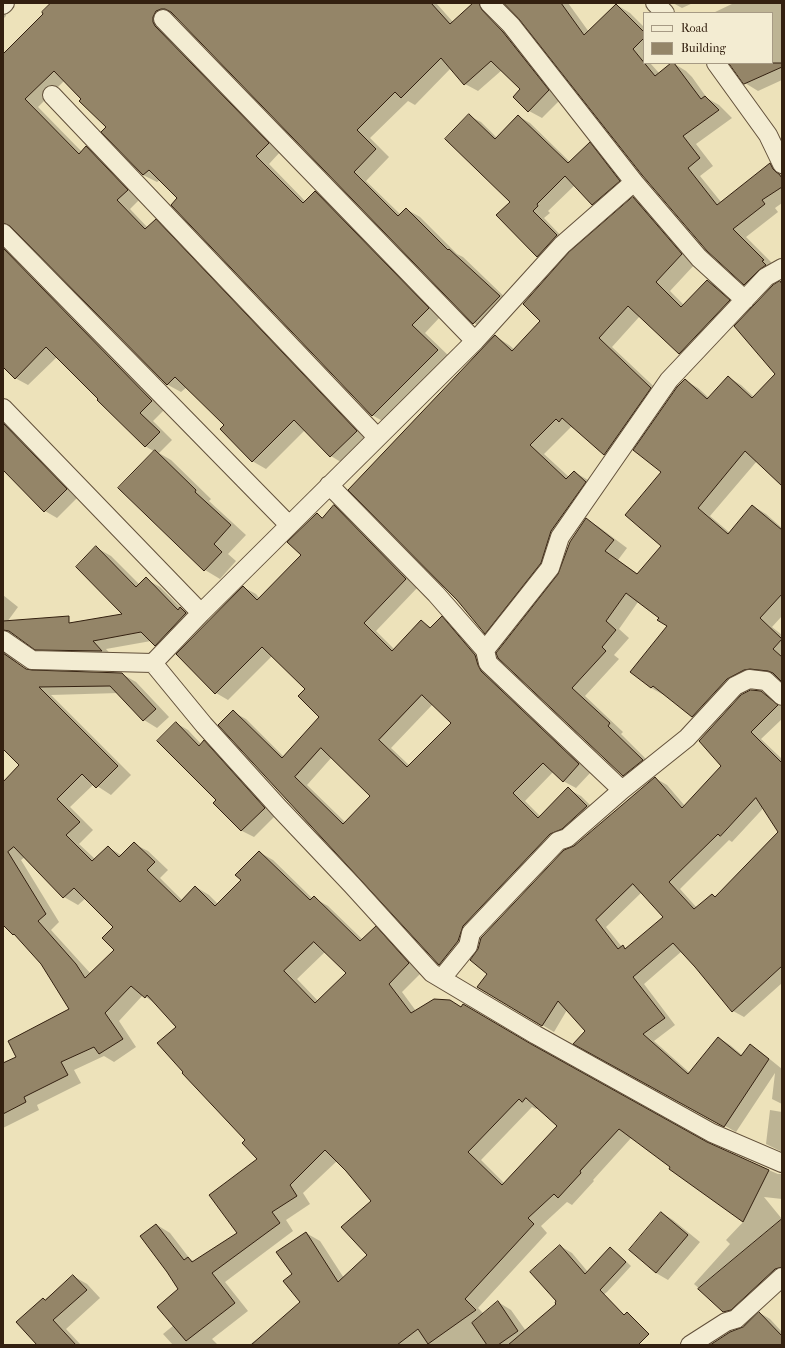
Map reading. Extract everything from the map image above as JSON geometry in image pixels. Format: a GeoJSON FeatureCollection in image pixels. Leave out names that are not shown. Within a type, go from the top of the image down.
{"type":"FeatureCollection","features":[{"type":"Feature","properties":{"kind":"street"},"geometry":{"type":"LineString","coordinates":[[489,3],[511,25],[634,182],[699,258],[744,300]]}},
{"type":"Feature","properties":{"kind":"street"},"geometry":{"type":"LineString","coordinates":[[655,3],[664,12]]}},
{"type":"Feature","properties":{"kind":"street"},"geometry":{"type":"LineString","coordinates":[[163,19],[475,341]]}},
{"type":"Feature","properties":{"kind":"street"},"geometry":{"type":"LineString","coordinates":[[717,64],[768,135],[782,164]]}},
{"type":"Feature","properties":{"kind":"street"},"geometry":{"type":"LineString","coordinates":[[52,95],[377,437]]}},
{"type":"Feature","properties":{"kind":"street"},"geometry":{"type":"LineString","coordinates":[[3,640],[32,660],[153,663],[377,437],[475,341],[562,245],[634,182]]}},
{"type":"Feature","properties":{"kind":"street"},"geometry":{"type":"LineString","coordinates":[[3,233],[289,525]]}},
{"type":"Feature","properties":{"kind":"street"},"geometry":{"type":"LineString","coordinates":[[485,650],[550,568],[560,537],[669,380],[766,277],[782,268]]}},
{"type":"Feature","properties":{"kind":"street"},"geometry":{"type":"LineString","coordinates":[[3,408],[201,613]]}},
{"type":"Feature","properties":{"kind":"street"},"geometry":{"type":"LineString","coordinates":[[329,485],[436,594],[485,650],[488,663],[622,790]]}},
{"type":"Feature","properties":{"kind":"street"},"geometry":{"type":"LineString","coordinates":[[153,663],[204,725],[432,973],[536,1035],[712,1133],[782,1163]]}},
{"type":"Feature","properties":{"kind":"street"},"geometry":{"type":"LineString","coordinates":[[442,978],[468,946],[471,933],[558,841],[567,838],[622,790],[687,738],[735,686],[749,679],[766,681],[782,696]]}},
{"type":"Feature","properties":{"kind":"street"},"geometry":{"type":"LineString","coordinates":[[690,1345],[726,1322],[736,1319],[782,1277]]}},
{"type":"Feature","properties":{"kind":"building"},"geometry":{"type":"Polygon","coordinates":[[[51,3],[431,3],[450,24],[473,3],[479,3],[482,10],[503,32],[549,90],[528,112],[513,97],[520,89],[491,61],[464,85],[441,58],[401,98],[395,92],[357,130],[376,149],[354,172],[398,216],[406,208],[448,250],[449,249],[500,296],[473,324],[171,12],[165,9],[156,11],[153,17],[155,26],[269,143],[256,156],[303,203],[315,191],[429,308],[412,325],[438,350],[372,416],[171,205],[177,198],[149,170],[143,175],[101,132],[106,127],[79,101],[81,99],[54,71],[25,99],[79,154],[86,146],[128,190],[117,200],[145,229],[156,219],[357,431],[330,457],[294,420],[252,462],[220,429],[224,425],[175,377],[167,385],[10,226],[3,223],[3,54],[43,14],[42,12],[51,3]]]}},
{"type":"Feature","properties":{"kind":"building"},"geometry":{"type":"Polygon","coordinates":[[[504,3],[561,3],[584,35],[616,4],[643,31],[643,39],[633,49],[643,61],[643,64],[645,64],[655,76],[670,64],[675,64],[701,99],[705,96],[719,110],[683,136],[700,158],[688,168],[717,205],[770,163],[773,169],[782,178],[782,187],[762,200],[765,204],[733,229],[764,260],[762,261],[766,265],[744,285],[707,251],[642,175],[519,19],[504,3]]]}},
{"type":"Feature","properties":{"kind":"building"},"geometry":{"type":"Polygon","coordinates":[[[782,63],[782,67],[744,84],[730,64],[782,63]]]}},
{"type":"Feature","properties":{"kind":"building"},"geometry":{"type":"Polygon","coordinates":[[[469,114],[495,139],[518,115],[568,163],[590,142],[620,181],[592,205],[565,176],[537,204],[538,206],[533,211],[557,235],[537,257],[496,215],[510,202],[445,139],[469,114]]]}},
{"type":"Feature","properties":{"kind":"building"},"geometry":{"type":"Polygon","coordinates":[[[633,197],[682,254],[656,282],[681,307],[707,280],[730,300],[679,354],[628,306],[599,338],[651,388],[604,455],[562,418],[559,422],[556,419],[530,445],[566,479],[574,471],[586,482],[551,531],[541,563],[485,634],[457,600],[348,490],[495,335],[512,351],[540,321],[523,304],[569,252],[633,197]]]}},
{"type":"Feature","properties":{"kind":"building"},"geometry":{"type":"Polygon","coordinates":[[[3,248],[152,401],[140,413],[160,432],[145,447],[46,347],[15,379],[3,367],[3,248]]]}},
{"type":"Feature","properties":{"kind":"building"},"geometry":{"type":"Polygon","coordinates":[[[780,281],[782,284],[782,486],[745,451],[698,508],[728,534],[752,505],[782,530],[782,594],[760,618],[782,639],[773,649],[782,657],[782,682],[773,673],[768,671],[750,669],[744,670],[727,679],[692,717],[653,686],[651,688],[630,672],[667,626],[657,620],[659,618],[626,593],[606,621],[616,630],[602,647],[606,651],[572,688],[610,723],[608,726],[643,760],[623,776],[498,658],[496,653],[558,574],[570,542],[586,518],[614,540],[605,551],[637,574],[661,546],[625,515],[661,472],[633,450],[677,387],[685,379],[707,399],[728,376],[752,398],[775,374],[734,326],[773,285],[780,281]]]}},
{"type":"Feature","properties":{"kind":"building"},"geometry":{"type":"Polygon","coordinates":[[[3,423],[67,489],[44,512],[3,470],[3,423]]]}},
{"type":"Feature","properties":{"kind":"building"},"geometry":{"type":"Polygon","coordinates":[[[155,450],[196,490],[195,492],[231,525],[214,544],[222,552],[204,571],[118,488],[155,450]]]}},
{"type":"Feature","properties":{"kind":"building"},"geometry":{"type":"Polygon","coordinates":[[[334,505],[406,579],[364,623],[392,651],[421,620],[430,628],[442,616],[475,655],[481,671],[579,764],[563,782],[543,763],[513,793],[538,818],[568,787],[587,806],[562,829],[550,834],[463,926],[458,941],[439,965],[218,725],[233,710],[282,758],[319,717],[298,696],[305,689],[262,647],[215,694],[176,654],[243,586],[257,600],[301,555],[287,542],[317,513],[322,518],[334,505]],[[422,695],[379,740],[407,767],[451,723],[422,695]],[[321,748],[295,777],[343,824],[370,796],[321,748]]]}},
{"type":"Feature","properties":{"kind":"building"},"geometry":{"type":"Polygon","coordinates":[[[96,546],[136,587],[146,577],[178,610],[180,607],[186,613],[155,646],[141,632],[93,641],[102,651],[35,650],[9,631],[3,630],[3,621],[69,616],[69,623],[122,614],[76,567],[96,546]]]}},
{"type":"Feature","properties":{"kind":"building"},"geometry":{"type":"Polygon","coordinates":[[[3,653],[26,669],[122,673],[156,709],[143,721],[110,686],[39,687],[118,766],[96,788],[82,774],[57,799],[80,822],[66,835],[92,861],[108,846],[119,857],[134,842],[155,862],[147,870],[180,902],[195,886],[215,906],[241,880],[235,875],[259,851],[310,900],[314,896],[360,941],[376,926],[409,963],[389,984],[411,1013],[434,999],[450,1000],[461,1007],[463,1004],[531,1044],[707,1142],[769,1170],[743,1222],[669,1169],[670,1167],[619,1129],[580,1171],[581,1173],[558,1198],[554,1194],[528,1218],[534,1224],[465,1299],[476,1310],[428,1344],[418,1329],[397,1345],[251,1345],[300,1302],[283,1281],[292,1274],[276,1252],[306,1232],[338,1282],[367,1255],[341,1227],[371,1201],[346,1171],[325,1150],[290,1185],[297,1196],[272,1212],[280,1223],[212,1273],[235,1303],[186,1341],[157,1307],[178,1289],[140,1236],[156,1224],[184,1260],[188,1257],[192,1262],[237,1233],[209,1195],[257,1159],[242,1143],[245,1140],[182,1073],[183,1072],[157,1043],[176,1027],[147,995],[145,998],[131,986],[105,1013],[123,1039],[99,1054],[94,1047],[61,1062],[68,1075],[24,1097],[26,1102],[3,1114],[3,1063],[16,1057],[8,1041],[69,1009],[41,964],[14,934],[13,935],[3,925],[3,782],[19,765],[3,749],[3,653]],[[14,847],[8,852],[46,914],[38,921],[76,964],[85,978],[114,950],[102,938],[113,927],[74,888],[63,898],[14,847]],[[314,942],[284,971],[315,1003],[346,973],[314,942]],[[526,1098],[522,1102],[519,1099],[468,1152],[502,1185],[557,1126],[526,1098]]]}},
{"type":"Feature","properties":{"kind":"building"},"geometry":{"type":"Polygon","coordinates":[[[751,690],[761,691],[778,705],[751,732],[782,763],[782,966],[732,1012],[673,943],[633,977],[665,1018],[643,1034],[688,1074],[718,1037],[741,1056],[750,1044],[769,1059],[724,1127],[573,1044],[585,1031],[558,1001],[542,1026],[477,987],[487,974],[470,960],[478,949],[481,938],[564,850],[574,846],[655,777],[682,808],[721,766],[699,741],[741,695],[751,690]],[[756,798],[720,836],[718,834],[669,882],[694,909],[712,894],[715,897],[778,832],[756,798]],[[633,884],[596,920],[618,949],[623,945],[625,949],[663,917],[633,884]]]}},
{"type":"Feature","properties":{"kind":"building"},"geometry":{"type":"Polygon","coordinates":[[[176,722],[199,746],[204,740],[265,808],[241,831],[213,803],[216,800],[157,741],[176,722]]]}},
{"type":"Feature","properties":{"kind":"building"},"geometry":{"type":"Polygon","coordinates":[[[661,1212],[688,1235],[656,1273],[629,1250],[661,1212]]]}},
{"type":"Feature","properties":{"kind":"building"},"geometry":{"type":"Polygon","coordinates":[[[782,1219],[782,1267],[775,1269],[731,1310],[723,1312],[698,1289],[782,1219]]]}},
{"type":"Feature","properties":{"kind":"building"},"geometry":{"type":"Polygon","coordinates":[[[560,1245],[585,1274],[610,1247],[626,1262],[600,1290],[624,1315],[627,1312],[649,1334],[638,1345],[508,1345],[556,1304],[556,1301],[530,1272],[560,1245]]]}},
{"type":"Feature","properties":{"kind":"building"},"geometry":{"type":"Polygon","coordinates":[[[73,1275],[87,1290],[53,1320],[76,1345],[37,1345],[16,1322],[43,1298],[45,1300],[73,1275]]]}},
{"type":"Feature","properties":{"kind":"building"},"geometry":{"type":"Polygon","coordinates":[[[498,1301],[518,1331],[498,1345],[487,1345],[472,1323],[498,1301]]]}},
{"type":"Feature","properties":{"kind":"building"},"geometry":{"type":"Polygon","coordinates":[[[759,1312],[782,1336],[782,1345],[710,1345],[730,1332],[743,1327],[759,1312]]]}}]}
